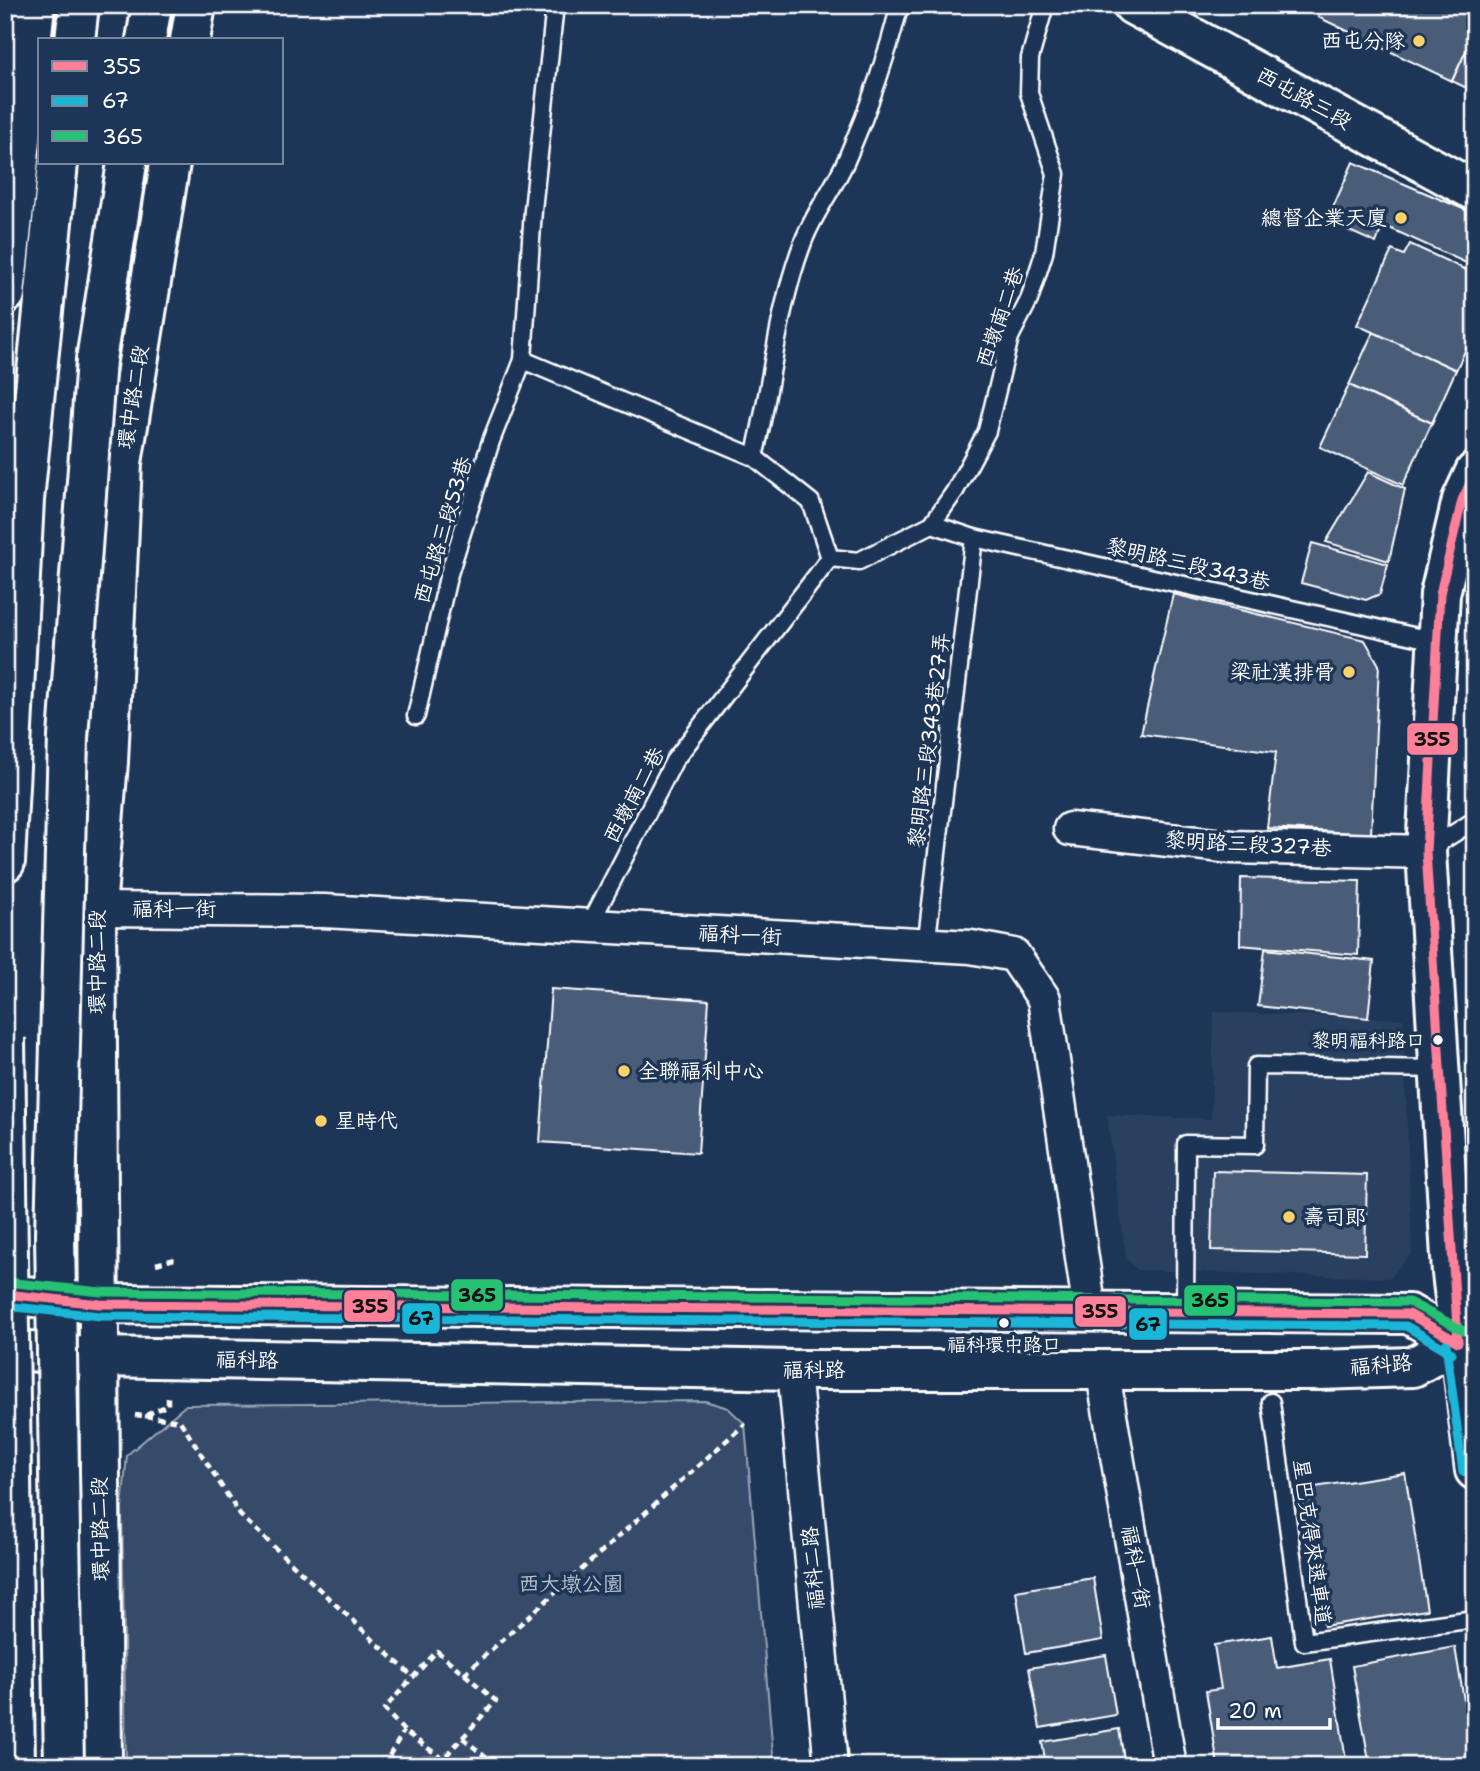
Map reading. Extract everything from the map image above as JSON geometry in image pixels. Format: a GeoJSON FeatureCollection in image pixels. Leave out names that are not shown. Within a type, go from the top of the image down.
{"type":"FeatureCollection","features":[{"type":"Feature","properties":{"kind":"main road"},"geometry":{"type":"LineString","coordinates":[[5,294],[35,5]]}},
{"type":"Feature","properties":{"kind":"main road"},"geometry":{"type":"LineString","coordinates":[[67,38],[71,5]]}},
{"type":"Feature","properties":{"kind":"main road"},"geometry":{"type":"LineString","coordinates":[[75,38],[79,5]]}},
{"type":"Feature","properties":{"kind":"main road"},"geometry":{"type":"LineString","coordinates":[[146,38],[152,5]]}},
{"type":"Feature","properties":{"kind":"main road"},"geometry":{"type":"LineString","coordinates":[[190,38],[195,5]]}},
{"type":"Feature","properties":{"kind":"main road","name":"西屯路三段"},"geometry":{"type":"LineString","coordinates":[[1133,5],[1475,191]]}},
{"type":"Feature","properties":{"kind":"main road"},"geometry":{"type":"LineString","coordinates":[[5,662],[12,540],[56,164]]}},
{"type":"Feature","properties":{"kind":"main road"},"geometry":{"type":"LineString","coordinates":[[5,862],[24,500],[56,164]]}},
{"type":"Feature","properties":{"kind":"main road"},"geometry":{"type":"LineString","coordinates":[[64,1766],[55,1235],[68,737],[96,360],[127,164]]}},
{"type":"Feature","properties":{"kind":"main road","name":"環中路二段"},"geometry":{"type":"LineString","coordinates":[[102,1766],[96,909],[108,762],[122,463],[170,164]]}},
{"type":"Feature","properties":{"kind":"main road"},"geometry":{"type":"LineString","coordinates":[[1475,472],[1462,500],[1440,594],[1435,641],[1426,852],[1439,1069],[1467,1341],[1475,1470]]}},
{"type":"Feature","properties":{"kind":"main road"},"geometry":{"type":"LineString","coordinates":[[5,1038],[15,1766]]}},
{"type":"Feature","properties":{"kind":"main road","name":"福科路"},"geometry":{"type":"LineString","coordinates":[[5,1294],[100,1304],[1409,1314],[1467,1341]]}},
{"type":"Feature","properties":{"kind":"main road","name":"福科路"},"geometry":{"type":"LineString","coordinates":[[5,1349],[99,1357],[794,1370],[1413,1367],[1467,1341]]}},
{"type":"Feature","properties":{"kind":"street","name":"黎明路三段327巷"},"geometry":{"type":"LineString","coordinates":[[1070,829],[1232,847],[1426,852]]}},
{"type":"Feature","properties":{"kind":"street","name":"福科一街"},"geometry":{"type":"LineString","coordinates":[[96,909],[324,911],[926,947],[971,947],[1014,956],[1044,999],[1090,1312]]}},
{"type":"Feature","properties":{"kind":"street","name":"福科一街"},"geometry":{"type":"LineString","coordinates":[[1102,1368],[1170,1766]]}},
{"type":"Feature","properties":{"kind":"street","name":"福科二路"},"geometry":{"type":"LineString","coordinates":[[794,1370],[831,1766]]}},
{"type":"Feature","properties":{"kind":"lane","name":"西屯路三段53巷"},"geometry":{"type":"LineString","coordinates":[[416,716],[448,577],[491,441],[523,360],[533,210],[555,5]]}},
{"type":"Feature","properties":{"kind":"lane"},"geometry":{"type":"LineString","coordinates":[[754,457],[768,403],[782,305],[811,221],[848,157],[900,5]]}},
{"type":"Feature","properties":{"kind":"lane","name":"西墩南二巷"},"geometry":{"type":"LineString","coordinates":[[589,926],[674,761],[830,558],[859,561],[932,524],[955,491],[987,431],[1010,337],[1029,300],[1044,253],[1056,174],[1029,93],[1030,58],[1045,5]]}},
{"type":"Feature","properties":{"kind":"lane"},"geometry":{"type":"LineString","coordinates":[[523,360],[754,457],[811,502],[830,558]]}},
{"type":"Feature","properties":{"kind":"lane","name":"黎明路三段343巷"},"geometry":{"type":"LineString","coordinates":[[932,524],[974,538],[1435,641]]}},
{"type":"Feature","properties":{"kind":"lane","name":"黎明路三段343巷27弄"},"geometry":{"type":"LineString","coordinates":[[926,947],[974,538]]}},
{"type":"Feature","properties":{"kind":"lane"},"geometry":{"type":"LineString","coordinates":[[1426,852],[1475,820]]}},
{"type":"Feature","properties":{"kind":"lane"},"geometry":{"type":"LineString","coordinates":[[1185,1313],[1186,1144],[1255,1145],[1256,1066],[1439,1069]]}},
{"type":"Feature","properties":{"kind":"lane","name":"星巴克得來速車道"},"geometry":{"type":"LineString","coordinates":[[1271,1402],[1304,1642],[1475,1619]]}},
{"type":"Feature","properties":{"kind":"path"},"geometry":{"type":"LineString","coordinates":[[145,1267],[177,1258]]}},
{"type":"Feature","properties":{"kind":"path"},"geometry":{"type":"LineString","coordinates":[[144,1416],[180,1421],[240,1515],[413,1677]]}},
{"type":"Feature","properties":{"kind":"path"},"geometry":{"type":"LineString","coordinates":[[464,1674],[745,1424]]}},
{"type":"Feature","properties":{"kind":"path"},"geometry":{"type":"LineString","coordinates":[[437,1651],[464,1674],[496,1701],[443,1759],[404,1731],[384,1709],[437,1651]]}},
{"type":"Feature","properties":{"kind":"path"},"geometry":{"type":"LineString","coordinates":[[383,1766],[404,1731]]}},
{"type":"Feature","properties":{"kind":"path"},"geometry":{"type":"LineString","coordinates":[[463,1738],[496,1766]]}},
{"type":"Feature","properties":{"kind":"shaded area"},"geometry":{"type":"Polygon","coordinates":[[[1214,1012],[1403,1019],[1412,1253],[1390,1278],[1137,1270],[1126,1258],[1107,1115],[1211,1119],[1214,1012]]]}},
{"type":"Feature","properties":{"kind":"green space","name":"西大墩公園"},"geometry":{"type":"Polygon","coordinates":[[[705,1401],[728,1408],[745,1424],[774,1766],[126,1766],[122,1508],[127,1455],[186,1405],[705,1401]]]}},
{"type":"Feature","properties":{"kind":"building","name":"西屯分隊"},"geometry":{"type":"Polygon","coordinates":[[[1324,5],[1457,5],[1475,13],[1475,32],[1452,81],[1318,17],[1324,5]]]}},
{"type":"Feature","properties":{"kind":"building"},"geometry":{"type":"Polygon","coordinates":[[[1475,32],[1475,92],[1452,81],[1475,32]]]}},
{"type":"Feature","properties":{"kind":"building","name":"總督企業天廈"},"geometry":{"type":"Polygon","coordinates":[[[1353,162],[1475,214],[1475,267],[1383,225],[1376,243],[1327,221],[1353,162]]]}},
{"type":"Feature","properties":{"kind":"building"},"geometry":{"type":"Polygon","coordinates":[[[1410,244],[1475,274],[1475,330],[1456,370],[1357,325],[1392,250],[1404,255],[1410,244]]]}},
{"type":"Feature","properties":{"kind":"building"},"geometry":{"type":"Polygon","coordinates":[[[1373,332],[1456,370],[1432,423],[1349,385],[1373,332]]]}},
{"type":"Feature","properties":{"kind":"building"},"geometry":{"type":"Polygon","coordinates":[[[1349,385],[1432,423],[1403,485],[1320,447],[1349,385]]]}},
{"type":"Feature","properties":{"kind":"building"},"geometry":{"type":"Polygon","coordinates":[[[1368,472],[1405,489],[1389,561],[1326,542],[1368,472]]]}},
{"type":"Feature","properties":{"kind":"building"},"geometry":{"type":"Polygon","coordinates":[[[1312,543],[1388,564],[1380,594],[1366,600],[1301,583],[1312,543]]]}},
{"type":"Feature","properties":{"kind":"building"},"geometry":{"type":"Polygon","coordinates":[[[1173,594],[1365,640],[1379,665],[1371,834],[1267,828],[1276,752],[1141,734],[1173,594]]]}},
{"type":"Feature","properties":{"kind":"building"},"geometry":{"type":"Polygon","coordinates":[[[1241,878],[1360,881],[1358,955],[1240,945],[1241,878]]]}},
{"type":"Feature","properties":{"kind":"building"},"geometry":{"type":"Polygon","coordinates":[[[1265,949],[1374,961],[1368,1018],[1258,1006],[1265,949]]]}},
{"type":"Feature","properties":{"kind":"building","name":"全聯福利中心"},"geometry":{"type":"Polygon","coordinates":[[[551,989],[709,1000],[698,1153],[540,1142],[551,989]]]}},
{"type":"Feature","properties":{"kind":"building","name":"壽司郎"},"geometry":{"type":"Polygon","coordinates":[[[1213,1171],[1367,1175],[1365,1254],[1211,1250],[1213,1171]]]}},
{"type":"Feature","properties":{"kind":"building"},"geometry":{"type":"Polygon","coordinates":[[[1405,1473],[1427,1610],[1324,1626],[1302,1489],[1405,1473]]]}},
{"type":"Feature","properties":{"kind":"building"},"geometry":{"type":"Polygon","coordinates":[[[1093,1578],[1103,1640],[1026,1653],[1016,1591],[1093,1578]]]}},
{"type":"Feature","properties":{"kind":"building"},"geometry":{"type":"Polygon","coordinates":[[[1272,1636],[1277,1668],[1330,1659],[1347,1766],[1218,1766],[1206,1691],[1221,1689],[1214,1645],[1272,1636]]]}},
{"type":"Feature","properties":{"kind":"building"},"geometry":{"type":"Polygon","coordinates":[[[1455,1647],[1475,1766],[1370,1766],[1352,1666],[1455,1647]]]}},
{"type":"Feature","properties":{"kind":"building"},"geometry":{"type":"Polygon","coordinates":[[[1106,1655],[1116,1715],[1040,1728],[1029,1668],[1106,1655]]]}},
{"type":"Feature","properties":{"kind":"building"},"geometry":{"type":"Polygon","coordinates":[[[1119,1729],[1124,1759],[1082,1766],[1046,1766],[1042,1742],[1119,1729]]]}},
{"type":"Feature","properties":{"kind":"transit line","name":"355"},"geometry":{"type":"LineString","coordinates":[[1458,1342],[1426,852],[1440,594],[1462,500],[1475,473]]}},
{"type":"Feature","properties":{"kind":"transit line","name":"365"},"geometry":{"type":"LineString","coordinates":[[6,1282],[101,1292],[1409,1302],[1464,1331]]}},
{"type":"Feature","properties":{"kind":"transit line","name":"355"},"geometry":{"type":"LineString","coordinates":[[5,1294],[100,1304],[1409,1314],[1458,1342]]}},
{"type":"Feature","properties":{"kind":"transit line","name":"67"},"geometry":{"type":"LineString","coordinates":[[5,1306],[100,1316],[1406,1326],[1452,1353]]}},
{"type":"Feature","properties":{"kind":"transit line","name":"67"},"geometry":{"type":"LineString","coordinates":[[1446,1344],[1463,1472]]}},
{"type":"Feature","properties":{"kind":"place","name":"西屯分隊"},"geometry":{"type":"Point","coordinates":[1419,41]}},
{"type":"Feature","properties":{"kind":"place","name":"總督企業天廈"},"geometry":{"type":"Point","coordinates":[1401,218]}},
{"type":"Feature","properties":{"kind":"place","name":"梁社漢排骨"},"geometry":{"type":"Point","coordinates":[1349,672]}},
{"type":"Feature","properties":{"kind":"place","name":"黎明福科路口"},"geometry":{"type":"Point","coordinates":[1438,1040]}},
{"type":"Feature","properties":{"kind":"place","name":"全聯福利中心"},"geometry":{"type":"Point","coordinates":[624,1071]}},
{"type":"Feature","properties":{"kind":"place","name":"星時代"},"geometry":{"type":"Point","coordinates":[321,1121]}},
{"type":"Feature","properties":{"kind":"place","name":"壽司郎"},"geometry":{"type":"Point","coordinates":[1289,1217]}},
{"type":"Feature","properties":{"kind":"place","name":"福科環中路口"},"geometry":{"type":"Point","coordinates":[1004,1323]}}]}
